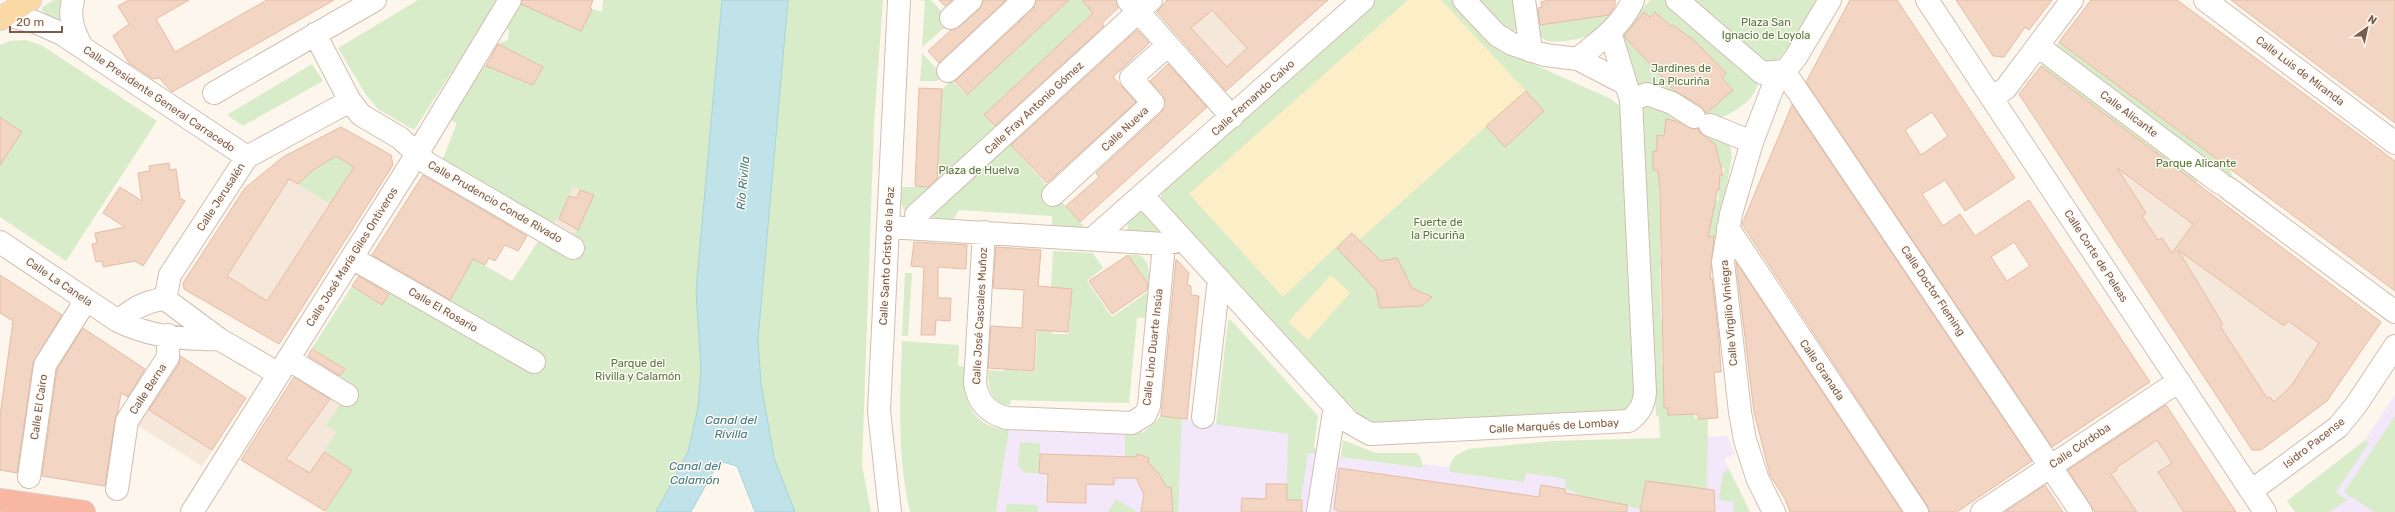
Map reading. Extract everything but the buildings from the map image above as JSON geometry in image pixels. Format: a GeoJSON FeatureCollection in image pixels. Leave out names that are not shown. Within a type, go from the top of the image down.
{"type":"FeatureCollection","features":[{"type":"Feature","properties":{"kind":"highway"},"geometry":{"type":"LineString","coordinates":[[0,500],[84,512]]}},
{"type":"Feature","properties":{"kind":"street"},"geometry":{"type":"LineString","coordinates":[[73,0],[71,8],[72,29],[82,47]]}},
{"type":"Feature","properties":{"kind":"street"},"geometry":{"type":"LineString","coordinates":[[214,93],[375,0]]}},
{"type":"Feature","properties":{"kind":"street","name":"Calle José María Giles Ontiveros"},"geometry":{"type":"LineString","coordinates":[[192,512],[417,154],[510,0]]}},
{"type":"Feature","properties":{"kind":"street","name":"Calle Santo Cristo de la Paz"},"geometry":{"type":"LineString","coordinates":[[890,512],[879,411],[899,0]]}},
{"type":"Feature","properties":{"kind":"street"},"geometry":{"type":"LineString","coordinates":[[951,18],[971,0]]}},
{"type":"Feature","properties":{"kind":"street"},"geometry":{"type":"LineString","coordinates":[[948,70],[1024,0]]}},
{"type":"Feature","properties":{"kind":"street","name":"Calle Fernando Calvo"},"geometry":{"type":"LineString","coordinates":[[1092,240],[1363,0]]}},
{"type":"Feature","properties":{"kind":"street"},"geometry":{"type":"LineString","coordinates":[[1464,0],[1497,35],[1531,51],[1545,55],[1578,59],[1629,92],[1648,94],[1672,103],[1702,121],[1752,142]]}},
{"type":"Feature","properties":{"kind":"street"},"geometry":{"type":"LineString","coordinates":[[1524,0],[1531,51]]}},
{"type":"Feature","properties":{"kind":"street"},"geometry":{"type":"LineString","coordinates":[[1578,59],[1610,32],[1624,17],[1633,0]]}},
{"type":"Feature","properties":{"kind":"street"},"geometry":{"type":"LineString","coordinates":[[1677,0],[1762,73],[1784,71],[1796,57],[1830,0]]}},
{"type":"Feature","properties":{"kind":"street","name":"Calle Corte de Peleas"},"geometry":{"type":"LineString","coordinates":[[1928,0],[1999,93],[2179,381],[2265,512]]}},
{"type":"Feature","properties":{"kind":"street"},"geometry":{"type":"LineString","coordinates":[[1999,93],[2038,46],[2072,0]]}},
{"type":"Feature","properties":{"kind":"street","name":"Calle Luis de Miranda"},"geometry":{"type":"LineString","coordinates":[[2205,0],[2395,143]]}},
{"type":"Feature","properties":{"kind":"street"},"geometry":{"type":"LineString","coordinates":[[1139,4],[1168,45],[1232,117]]}},
{"type":"Feature","properties":{"kind":"street","name":"Calle Fray Antonio Gómez"},"geometry":{"type":"LineString","coordinates":[[916,215],[1006,134],[1139,4]]}},
{"type":"Feature","properties":{"kind":"street","name":"Calle Presidente General Carracedo"},"geometry":{"type":"LineString","coordinates":[[11,9],[62,34],[247,157]]}},
{"type":"Feature","properties":{"kind":"street","name":"Calle Marqués de Lombay"},"geometry":{"type":"LineString","coordinates":[[1219,279],[1349,422],[1370,434],[1629,422],[1639,412],[1644,401],[1645,392],[1629,92],[1610,32]]}},
{"type":"Feature","properties":{"kind":"street","name":"Calle Prudencio Conde Rivado"},"geometry":{"type":"LineString","coordinates":[[315,34],[350,101],[361,115],[400,138],[427,163],[573,248]]}},
{"type":"Feature","properties":{"kind":"street","name":"Calle Nueva"},"geometry":{"type":"LineString","coordinates":[[1053,195],[1153,103],[1131,78],[1168,45]]}},
{"type":"Feature","properties":{"kind":"street","name":"Calle Alicante"},"geometry":{"type":"LineString","coordinates":[[2038,46],[2395,312]]}},
{"type":"Feature","properties":{"kind":"street","name":"Calle Virgilio Viniegra"},"geometry":{"type":"LineString","coordinates":[[1774,512],[1758,480],[1745,440],[1740,412],[1723,269],[1728,228],[1752,142],[1773,87],[1784,71]]}},
{"type":"Feature","properties":{"kind":"street","name":"Calle Doctor Fleming"},"geometry":{"type":"LineString","coordinates":[[1784,71],[2081,512]]}},
{"type":"Feature","properties":{"kind":"street","name":"Calle Jerusalén"},"geometry":{"type":"LineString","coordinates":[[165,299],[166,285],[170,276],[247,157],[350,101]]}},
{"type":"Feature","properties":{"kind":"street"},"geometry":{"type":"LineString","coordinates":[[1143,196],[1173,242],[1219,279],[1203,417]]}},
{"type":"Feature","properties":{"kind":"street"},"geometry":{"type":"LineString","coordinates":[[888,227],[1092,240],[1173,242]]}},
{"type":"Feature","properties":{"kind":"street","name":"Calle Granada"},"geometry":{"type":"LineString","coordinates":[[1728,228],[1917,512]]}},
{"type":"Feature","properties":{"kind":"street","name":"Calle José Cascales Muñoz"},"geometry":{"type":"LineString","coordinates":[[984,232],[975,383],[977,396],[984,407],[996,415]]}},
{"type":"Feature","properties":{"kind":"street","name":"Calle La Canela"},"geometry":{"type":"LineString","coordinates":[[0,242],[126,326],[198,340],[219,339]]}},
{"type":"Feature","properties":{"kind":"street","name":"Calle Lino Duarte Insúa"},"geometry":{"type":"LineString","coordinates":[[996,415],[1007,418],[1132,423],[1145,415],[1149,406],[1173,242]]}},
{"type":"Feature","properties":{"kind":"street","name":"Calle El Rosario"},"geometry":{"type":"LineString","coordinates":[[352,258],[534,362]]}},
{"type":"Feature","properties":{"kind":"street"},"geometry":{"type":"LineString","coordinates":[[126,326],[135,307],[150,301],[165,299],[219,339],[347,395]]}},
{"type":"Feature","properties":{"kind":"street","name":"Calle El Cairo"},"geometry":{"type":"LineString","coordinates":[[29,477],[45,365],[86,300]]}},
{"type":"Feature","properties":{"kind":"street","name":"Calle Berna"},"geometry":{"type":"LineString","coordinates":[[117,489],[127,421],[168,357],[168,335]]}},
{"type":"Feature","properties":{"kind":"street","name":"Isidro Pacense"},"geometry":{"type":"LineString","coordinates":[[2251,491],[2338,427],[2356,406],[2395,346]]}},
{"type":"Feature","properties":{"kind":"street","name":"Calle Córdoba"},"geometry":{"type":"LineString","coordinates":[[1982,512],[2179,381]]}},
{"type":"Feature","properties":{"kind":"street"},"geometry":{"type":"LineString","coordinates":[[1318,512],[1335,406]]}},
{"type":"Feature","properties":{"kind":"shaded area"},"geometry":{"type":"Polygon","coordinates":[[[1167,0],[1328,0],[1226,91],[1156,10],[1167,0]]]}},
{"type":"Feature","properties":{"kind":"shaded area"},"geometry":{"type":"Polygon","coordinates":[[[2041,66],[2381,322],[2327,401],[2261,450],[2252,450],[2019,94],[2041,66]]]}},
{"type":"Feature","properties":{"kind":"shaded area"},"geometry":{"type":"Polygon","coordinates":[[[340,127],[391,155],[393,165],[279,344],[185,290],[185,281],[245,188],[283,157],[340,127]]]}},
{"type":"Feature","properties":{"kind":"shaded area"},"geometry":{"type":"Polygon","coordinates":[[[573,187],[594,195],[573,239],[552,226],[563,211],[573,187]]]}},
{"type":"Feature","properties":{"kind":"shaded area"},"geometry":{"type":"Polygon","coordinates":[[[180,356],[246,398],[202,466],[137,425],[180,356]]]}},
{"type":"Feature","properties":{"kind":"shaded area"},"geometry":{"type":"Polygon","coordinates":[[[295,377],[340,404],[326,425],[337,432],[352,470],[325,511],[241,460],[295,377]]]}},
{"type":"Feature","properties":{"kind":"shaded area"},"geometry":{"type":"Polygon","coordinates":[[[2395,395],[2395,512],[2295,512],[2287,501],[2365,440],[2395,395]]]}},
{"type":"Feature","properties":{"kind":"shaded area"},"geometry":{"type":"Polygon","coordinates":[[[2166,404],[2236,512],[2095,512],[2067,470],[2166,404]]]}},
{"type":"Feature","properties":{"kind":"shaded area"},"geometry":{"type":"Polygon","coordinates":[[[1182,418],[1289,434],[1311,448],[1322,450],[1322,454],[1423,468],[1423,464],[1449,467],[1450,472],[1524,482],[1526,473],[1660,438],[1727,436],[1735,454],[1724,459],[1750,512],[996,512],[1009,430],[1180,436],[1182,418]]]}},
{"type":"Feature","properties":{"kind":"green space"},"geometry":{"type":"Polygon","coordinates":[[[54,0],[66,0],[62,25],[42,11],[42,7],[54,0]]]}},
{"type":"Feature","properties":{"kind":"green space"},"geometry":{"type":"Polygon","coordinates":[[[418,0],[499,0],[414,130],[378,109],[366,95],[338,48],[418,0]]]}},
{"type":"Feature","properties":{"kind":"green space","name":"Parque del Rivilla y Calamón"},"geometry":{"type":"Polygon","coordinates":[[[603,0],[722,0],[696,291],[701,369],[698,407],[688,452],[656,512],[325,512],[352,470],[324,452],[336,432],[326,425],[340,404],[345,404],[339,379],[345,369],[312,348],[352,286],[382,305],[390,292],[524,369],[449,301],[473,259],[512,281],[539,240],[573,238],[594,195],[573,187],[565,208],[552,226],[442,161],[457,123],[450,120],[484,65],[533,85],[543,67],[498,44],[508,40],[509,31],[504,25],[520,3],[581,30],[592,9],[602,12],[603,0]]]}},
{"type":"Feature","properties":{"kind":"green space"},"geometry":{"type":"Polygon","coordinates":[[[788,0],[883,0],[874,124],[862,465],[871,512],[795,512],[776,464],[765,414],[758,339],[788,0]]]}},
{"type":"Feature","properties":{"kind":"green space"},"geometry":{"type":"Polygon","coordinates":[[[918,0],[931,0],[951,22],[922,47],[925,1],[918,0]]]}},
{"type":"Feature","properties":{"kind":"green space","name":"Plaza de Huelva"},"geometry":{"type":"Polygon","coordinates":[[[1069,0],[1095,0],[1088,7],[1093,13],[984,115],[1087,230],[1052,227],[1052,216],[959,210],[952,222],[921,221],[908,215],[901,200],[900,187],[937,187],[942,89],[952,80],[966,95],[1069,0]]]}},
{"type":"Feature","properties":{"kind":"green space","name":"Fuerte de la Picuriña"},"geometry":{"type":"Polygon","coordinates":[[[1374,0],[1452,0],[1502,50],[1611,99],[1620,106],[1636,393],[1631,404],[1625,410],[1374,424],[1360,418],[1161,199],[1161,190],[1374,0]]]}},
{"type":"Feature","properties":{"kind":"green space"},"geometry":{"type":"Polygon","coordinates":[[[1477,0],[1514,0],[1517,30],[1510,33],[1477,0]]]}},
{"type":"Feature","properties":{"kind":"green space","name":"Jardines de La Picuriña"},"geometry":{"type":"Polygon","coordinates":[[[1651,0],[1668,0],[1758,83],[1753,95],[1748,101],[1730,114],[1717,119],[1730,146],[1732,156],[1711,275],[1708,247],[1713,236],[1707,237],[1715,201],[1718,201],[1720,181],[1703,176],[1724,174],[1724,168],[1720,167],[1708,148],[1704,132],[1701,133],[1686,122],[1666,119],[1665,136],[1657,135],[1657,151],[1653,151],[1653,170],[1659,171],[1660,214],[1667,239],[1660,240],[1660,258],[1667,259],[1667,266],[1660,266],[1661,319],[1666,319],[1667,337],[1662,337],[1662,365],[1667,365],[1664,408],[1668,408],[1668,415],[1694,414],[1695,419],[1708,419],[1707,489],[1646,481],[1640,509],[1583,497],[1565,488],[1566,479],[1526,473],[1524,482],[1450,472],[1449,466],[1455,456],[1468,449],[1552,441],[1660,438],[1659,418],[1656,414],[1642,150],[1617,39],[1621,28],[1651,0]]]}},
{"type":"Feature","properties":{"kind":"green space","name":"Plaza San Ignacio de Loyola"},"geometry":{"type":"Polygon","coordinates":[[[1690,0],[1820,0],[1809,20],[1777,61],[1765,64],[1690,0]]]}},
{"type":"Feature","properties":{"kind":"green space"},"geometry":{"type":"Polygon","coordinates":[[[1616,14],[1596,33],[1572,40],[1557,42],[1547,41],[1541,37],[1536,26],[1616,14]]]}},
{"type":"Feature","properties":{"kind":"green space"},"geometry":{"type":"Polygon","coordinates":[[[25,40],[41,45],[157,121],[66,261],[0,217],[0,45],[10,41],[25,40]]]}},
{"type":"Feature","properties":{"kind":"green space","name":"Parque Alicante"},"geometry":{"type":"Polygon","coordinates":[[[2059,42],[2230,169],[2233,178],[2228,184],[2200,179],[2196,183],[2041,66],[2059,42]]]}},
{"type":"Feature","properties":{"kind":"green space"},"geometry":{"type":"Polygon","coordinates":[[[922,53],[943,76],[937,81],[920,81],[922,53]]]}},
{"type":"Feature","properties":{"kind":"green space"},"geometry":{"type":"Polygon","coordinates":[[[312,64],[323,81],[243,126],[227,115],[312,64]]]}},
{"type":"Feature","properties":{"kind":"green space"},"geometry":{"type":"Polygon","coordinates":[[[336,156],[354,167],[330,204],[298,184],[313,170],[336,156]]]}},
{"type":"Feature","properties":{"kind":"green space"},"geometry":{"type":"Polygon","coordinates":[[[1142,211],[1162,233],[1128,231],[1127,223],[1142,211]]]}},
{"type":"Feature","properties":{"kind":"green space"},"geometry":{"type":"Polygon","coordinates":[[[1053,251],[1093,253],[1103,268],[1087,281],[1112,317],[1149,291],[1147,317],[1137,318],[1129,403],[1011,400],[1010,405],[1003,404],[994,398],[990,388],[988,370],[1004,371],[1005,360],[1018,361],[1018,371],[1035,372],[1038,322],[1052,323],[1052,334],[1069,334],[1072,289],[1051,288],[1053,251]]]}},
{"type":"Feature","properties":{"kind":"green space"},"geometry":{"type":"Polygon","coordinates":[[[1128,255],[1140,256],[1147,263],[1149,285],[1128,255]]]}},
{"type":"Feature","properties":{"kind":"green space"},"geometry":{"type":"Polygon","coordinates":[[[905,273],[912,273],[908,336],[902,336],[905,273]]]}},
{"type":"Feature","properties":{"kind":"green space"},"geometry":{"type":"Polygon","coordinates":[[[1230,319],[1318,416],[1314,448],[1322,450],[1321,454],[1308,453],[1299,512],[1286,512],[1288,434],[1216,424],[1228,320],[1230,319]]]}},
{"type":"Feature","properties":{"kind":"green space"},"geometry":{"type":"Polygon","coordinates":[[[902,341],[959,345],[958,366],[965,367],[965,390],[972,410],[986,424],[996,428],[1009,430],[996,512],[910,512],[903,470],[900,427],[902,341]]]}},
{"type":"Feature","properties":{"kind":"green space"},"geometry":{"type":"Polygon","coordinates":[[[1161,416],[1182,418],[1178,512],[1171,512],[1172,503],[1170,487],[1166,488],[1159,474],[1147,462],[1149,458],[1137,454],[1135,458],[1125,456],[1125,434],[1144,432],[1161,416]]]}},
{"type":"Feature","properties":{"kind":"green space"},"geometry":{"type":"Polygon","coordinates":[[[2395,416],[2395,512],[2374,512],[2344,492],[2395,416]]]}},
{"type":"Feature","properties":{"kind":"green space"},"geometry":{"type":"Polygon","coordinates":[[[1343,440],[1376,453],[1416,453],[1421,458],[1423,468],[1341,457],[1343,440]]]}},
{"type":"Feature","properties":{"kind":"green space"},"geometry":{"type":"Polygon","coordinates":[[[2365,440],[2369,443],[2336,492],[2347,500],[2329,512],[2295,512],[2287,501],[2365,440]]]}},
{"type":"Feature","properties":{"kind":"green space"},"geometry":{"type":"Polygon","coordinates":[[[1020,442],[1040,443],[1039,473],[1025,473],[1018,465],[1020,442]]]}},
{"type":"Feature","properties":{"kind":"green space"},"geometry":{"type":"Polygon","coordinates":[[[1729,469],[1750,512],[1733,512],[1734,502],[1719,500],[1723,472],[1729,469]]]}},
{"type":"Feature","properties":{"kind":"green space"},"geometry":{"type":"Polygon","coordinates":[[[1116,499],[1137,512],[1108,512],[1116,499]]]}},
{"type":"Feature","properties":{"kind":"green space"},"geometry":{"type":"Polygon","coordinates":[[[1007,504],[1038,505],[1038,512],[1005,512],[1007,504]]]}},
{"type":"Feature","properties":{"kind":"sand"},"geometry":{"type":"Polygon","coordinates":[[[1408,0],[1441,0],[1526,91],[1359,240],[1351,233],[1283,297],[1189,194],[1408,0]]]}},
{"type":"Feature","properties":{"kind":"sand"},"geometry":{"type":"Polygon","coordinates":[[[1331,275],[1350,293],[1308,340],[1288,322],[1331,275]]]}},
{"type":"Feature","properties":{"kind":"water","name":"Canal del Rivilla"},"geometry":{"type":"Polygon","coordinates":[[[722,0],[788,0],[758,339],[761,383],[774,458],[795,512],[755,512],[737,466],[719,461],[691,512],[656,512],[688,452],[698,407],[701,369],[696,291],[722,0]]]}},
{"type":"Feature","properties":{"kind":"water label","name":"Río Rivilla"},"geometry":{"type":"Point","coordinates":[743,183]}},
{"type":"Feature","properties":{"kind":"water label","name":"Canal del Calamón"},"geometry":{"type":"Point","coordinates":[695,473]}}]}
